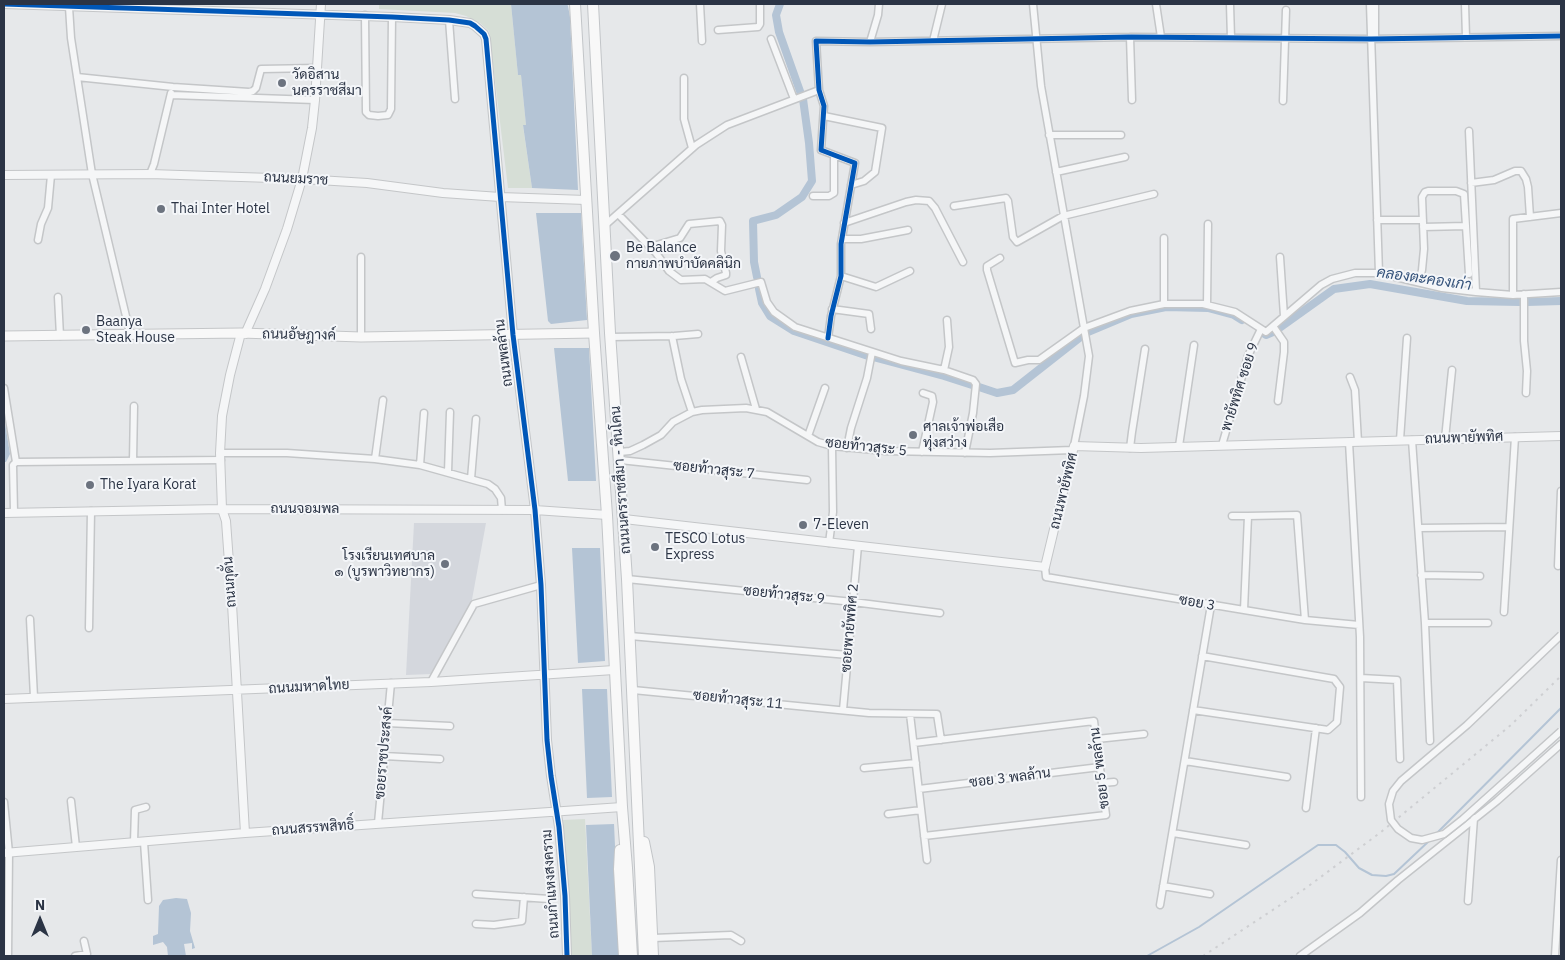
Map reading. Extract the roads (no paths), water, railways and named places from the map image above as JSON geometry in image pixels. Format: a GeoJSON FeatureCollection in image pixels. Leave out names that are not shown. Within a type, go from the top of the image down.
{"type":"FeatureCollection","features":[{"type":"Feature","properties":{"kind":"main road"},"geometry":{"type":"LineString","coordinates":[[575,4],[594,333],[607,515],[622,807],[619,869],[624,956]]}},
{"type":"Feature","properties":{"kind":"main road","name":"ถนนนครราชสีมา - หินโคน"},"geometry":{"type":"LineString","coordinates":[[593,4],[610,335],[624,519],[644,956]]}},
{"type":"Feature","properties":{"kind":"main road"},"geometry":{"type":"LineString","coordinates":[[586,200],[603,200]]}},
{"type":"Feature","properties":{"kind":"main road"},"geometry":{"type":"LineString","coordinates":[[594,333],[610,335]]}},
{"type":"Feature","properties":{"kind":"main road","name":"ถนนอัษฎางค์"},"geometry":{"type":"LineString","coordinates":[[4,336],[243,334],[361,337],[594,333]]}},
{"type":"Feature","properties":{"kind":"main road"},"geometry":{"type":"LineString","coordinates":[[607,515],[624,519]]}},
{"type":"Feature","properties":{"kind":"main road"},"geometry":{"type":"LineString","coordinates":[[638,817],[649,867],[654,956]]}},
{"type":"Feature","properties":{"kind":"main road"},"geometry":{"type":"LineString","coordinates":[[622,818],[632,956]]}},
{"type":"Feature","properties":{"kind":"street"},"geometry":{"type":"LineString","coordinates":[[4,4],[365,15],[450,20],[455,99]]}},
{"type":"Feature","properties":{"kind":"street","name":"ถนนกุดั่น"},"geometry":{"type":"LineString","coordinates":[[245,832],[238,690],[226,521],[222,509],[220,456],[222,416],[230,375],[243,334],[272,272],[302,179],[312,128],[321,4]]}},
{"type":"Feature","properties":{"kind":"street"},"geometry":{"type":"LineString","coordinates":[[700,4],[702,41]]}},
{"type":"Feature","properties":{"kind":"street"},"geometry":{"type":"LineString","coordinates":[[718,30],[758,27],[760,24],[760,4]]}},
{"type":"Feature","properties":{"kind":"street"},"geometry":{"type":"LineString","coordinates":[[870,42],[878,15],[879,4]]}},
{"type":"Feature","properties":{"kind":"street"},"geometry":{"type":"LineString","coordinates":[[933,41],[942,4]]}},
{"type":"Feature","properties":{"kind":"street"},"geometry":{"type":"LineString","coordinates":[[1033,4],[1049,135],[1089,356],[1084,396],[1073,448]]}},
{"type":"Feature","properties":{"kind":"street"},"geometry":{"type":"LineString","coordinates":[[1156,4],[1161,38]]}},
{"type":"Feature","properties":{"kind":"street"},"geometry":{"type":"LineString","coordinates":[[1230,4],[1231,38]]}},
{"type":"Feature","properties":{"kind":"street"},"geometry":{"type":"LineString","coordinates":[[1370,4],[1373,38]]}},
{"type":"Feature","properties":{"kind":"street"},"geometry":{"type":"LineString","coordinates":[[1374,4],[1377,220],[1380,274]]}},
{"type":"Feature","properties":{"kind":"street"},"geometry":{"type":"LineString","coordinates":[[1466,4],[1466,37]]}},
{"type":"Feature","properties":{"kind":"street"},"geometry":{"type":"LineString","coordinates":[[69,7],[71,38],[92,174],[130,334]]}},
{"type":"Feature","properties":{"kind":"street"},"geometry":{"type":"LineString","coordinates":[[1283,101],[1286,10]]}},
{"type":"Feature","properties":{"kind":"street"},"geometry":{"type":"LineString","coordinates":[[365,15],[366,112],[378,116],[388,116],[390,112],[392,16]]}},
{"type":"Feature","properties":{"kind":"street","name":"ถนนพลล้าน"},"geometry":{"type":"LineString","coordinates":[[450,20],[470,24],[480,30],[486,39],[513,335],[535,510],[545,675]]}},
{"type":"Feature","properties":{"kind":"street"},"geometry":{"type":"LineString","coordinates":[[1130,36],[1132,100]]}},
{"type":"Feature","properties":{"kind":"street"},"geometry":{"type":"LineString","coordinates":[[828,338],[832,309],[841,276],[842,239],[855,163],[821,150],[824,106],[819,90],[816,41],[933,41],[1130,36],[1161,38],[1373,38],[1561,36]]}},
{"type":"Feature","properties":{"kind":"street"},"geometry":{"type":"LineString","coordinates":[[771,39],[794,99]]}},
{"type":"Feature","properties":{"kind":"street"},"geometry":{"type":"LineString","coordinates":[[77,77],[173,87],[252,92],[256,88],[260,71],[263,69],[317,68]]}},
{"type":"Feature","properties":{"kind":"street"},"geometry":{"type":"LineString","coordinates":[[684,78],[684,119],[692,148]]}},
{"type":"Feature","properties":{"kind":"street"},"geometry":{"type":"LineString","coordinates":[[150,174],[173,87]]}},
{"type":"Feature","properties":{"kind":"street"},"geometry":{"type":"LineString","coordinates":[[604,226],[692,148],[727,125],[819,90]]}},
{"type":"Feature","properties":{"kind":"street"},"geometry":{"type":"LineString","coordinates":[[170,95],[315,100]]}},
{"type":"Feature","properties":{"kind":"street"},"geometry":{"type":"LineString","coordinates":[[824,116],[882,128],[874,173],[860,183],[851,186]]}},
{"type":"Feature","properties":{"kind":"street"},"geometry":{"type":"LineString","coordinates":[[1469,131],[1476,292]]}},
{"type":"Feature","properties":{"kind":"street"},"geometry":{"type":"LineString","coordinates":[[1049,135],[1122,135]]}},
{"type":"Feature","properties":{"kind":"street"},"geometry":{"type":"LineString","coordinates":[[813,196],[829,196],[834,193],[834,155]]}},
{"type":"Feature","properties":{"kind":"street"},"geometry":{"type":"LineString","coordinates":[[1056,172],[1125,157]]}},
{"type":"Feature","properties":{"kind":"street"},"geometry":{"type":"LineString","coordinates":[[1471,184],[1494,180],[1515,171],[1520,171],[1524,175],[1528,188],[1530,217]]}},
{"type":"Feature","properties":{"kind":"street","name":"ถนนยมราช"},"geometry":{"type":"LineString","coordinates":[[4,175],[150,174],[302,179],[367,183],[443,193],[586,200]]}},
{"type":"Feature","properties":{"kind":"street"},"geometry":{"type":"LineString","coordinates":[[38,240],[41,224],[48,208],[51,175]]}},
{"type":"Feature","properties":{"kind":"street"},"geometry":{"type":"LineString","coordinates":[[1419,282],[1424,249],[1422,197],[1425,192],[1460,191],[1465,196],[1469,274]]}},
{"type":"Feature","properties":{"kind":"street"},"geometry":{"type":"LineString","coordinates":[[954,206],[1006,198],[1013,237],[1016,242],[1063,216],[1154,194]]}},
{"type":"Feature","properties":{"kind":"street"},"geometry":{"type":"LineString","coordinates":[[844,223],[906,202],[916,200],[929,202],[935,208],[963,262]]}},
{"type":"Feature","properties":{"kind":"street"},"geometry":{"type":"LineString","coordinates":[[1513,295],[1513,219],[1561,213]]}},
{"type":"Feature","properties":{"kind":"street"},"geometry":{"type":"LineString","coordinates":[[618,214],[650,247],[669,271],[681,280],[705,279],[725,291],[762,282],[767,302],[774,312],[795,327],[901,361],[944,370],[972,380],[976,384],[973,413],[965,452]]}},
{"type":"Feature","properties":{"kind":"street"},"geometry":{"type":"LineString","coordinates":[[1377,220],[1466,226]]}},
{"type":"Feature","properties":{"kind":"street"},"geometry":{"type":"LineString","coordinates":[[650,247],[680,238],[689,224],[720,221],[722,225],[721,248],[726,273],[711,282]]}},
{"type":"Feature","properties":{"kind":"street"},"geometry":{"type":"LineString","coordinates":[[1207,305],[1208,224]]}},
{"type":"Feature","properties":{"kind":"street"},"geometry":{"type":"LineString","coordinates":[[842,239],[860,239],[908,230]]}},
{"type":"Feature","properties":{"kind":"street"},"geometry":{"type":"LineString","coordinates":[[1164,238],[1164,304]]}},
{"type":"Feature","properties":{"kind":"street"},"geometry":{"type":"LineString","coordinates":[[361,257],[361,337]]}},
{"type":"Feature","properties":{"kind":"street"},"geometry":{"type":"LineString","coordinates":[[1280,257],[1284,316]]}},
{"type":"Feature","properties":{"kind":"street"},"geometry":{"type":"LineString","coordinates":[[1000,258],[987,266],[987,270],[1015,363],[1039,360],[1084,328],[1130,311],[1164,304],[1207,305],[1235,312],[1264,330]]}},
{"type":"Feature","properties":{"kind":"street"},"geometry":{"type":"LineString","coordinates":[[841,276],[876,287],[910,272]]}},
{"type":"Feature","properties":{"kind":"street","name":"พายัพทิศ ซอย 9"},"geometry":{"type":"LineString","coordinates":[[1222,445],[1248,356],[1264,330],[1273,326],[1321,285],[1332,278],[1356,273],[1380,274],[1442,288],[1476,292],[1513,295],[1561,292]]}},
{"type":"Feature","properties":{"kind":"street"},"geometry":{"type":"LineString","coordinates":[[1524,294],[1526,393]]}},
{"type":"Feature","properties":{"kind":"street"},"geometry":{"type":"LineString","coordinates":[[58,297],[60,336]]}},
{"type":"Feature","properties":{"kind":"street"},"geometry":{"type":"LineString","coordinates":[[832,309],[869,314],[870,329]]}},
{"type":"Feature","properties":{"kind":"street"},"geometry":{"type":"LineString","coordinates":[[944,370],[949,347],[947,320]]}},
{"type":"Feature","properties":{"kind":"street"},"geometry":{"type":"LineString","coordinates":[[1273,326],[1284,342],[1278,401]]}},
{"type":"Feature","properties":{"kind":"street"},"geometry":{"type":"LineString","coordinates":[[610,335],[672,336],[698,334]]}},
{"type":"Feature","properties":{"kind":"street"},"geometry":{"type":"LineString","coordinates":[[672,336],[681,379],[692,412]]}},
{"type":"Feature","properties":{"kind":"street"},"geometry":{"type":"LineString","coordinates":[[1400,440],[1407,338]]}},
{"type":"Feature","properties":{"kind":"street"},"geometry":{"type":"LineString","coordinates":[[1179,446],[1194,345]]}},
{"type":"Feature","properties":{"kind":"street"},"geometry":{"type":"LineString","coordinates":[[1130,448],[1145,350]]}},
{"type":"Feature","properties":{"kind":"street"},"geometry":{"type":"LineString","coordinates":[[848,448],[851,428],[867,378],[872,352]]}},
{"type":"Feature","properties":{"kind":"street"},"geometry":{"type":"LineString","coordinates":[[741,357],[756,409]]}},
{"type":"Feature","properties":{"kind":"street"},"geometry":{"type":"LineString","coordinates":[[1445,439],[1452,370]]}},
{"type":"Feature","properties":{"kind":"street"},"geometry":{"type":"LineString","coordinates":[[1350,377],[1355,390],[1353,442],[1360,625],[1361,797]]}},
{"type":"Feature","properties":{"kind":"street"},"geometry":{"type":"LineString","coordinates":[[4,388],[16,462],[13,465],[14,512]]}},
{"type":"Feature","properties":{"kind":"street"},"geometry":{"type":"LineString","coordinates":[[808,436],[825,388]]}},
{"type":"Feature","properties":{"kind":"street"},"geometry":{"type":"LineString","coordinates":[[922,452],[933,402],[932,396],[923,392]]}},
{"type":"Feature","properties":{"kind":"street"},"geometry":{"type":"LineString","coordinates":[[375,459],[383,400]]}},
{"type":"Feature","properties":{"kind":"street"},"geometry":{"type":"LineString","coordinates":[[133,461],[134,406]]}},
{"type":"Feature","properties":{"kind":"street","name":"ซอยท้าวสุระ 5"},"geometry":{"type":"LineString","coordinates":[[620,456],[660,435],[673,422],[692,412],[724,409],[756,409],[768,412],[818,442],[848,448],[965,452],[1073,448]]}},
{"type":"Feature","properties":{"kind":"street"},"geometry":{"type":"LineString","coordinates":[[448,472],[450,412]]}},
{"type":"Feature","properties":{"kind":"street"},"geometry":{"type":"LineString","coordinates":[[420,465],[424,413]]}},
{"type":"Feature","properties":{"kind":"street"},"geometry":{"type":"LineString","coordinates":[[472,479],[476,419]]}},
{"type":"Feature","properties":{"kind":"street","name":"ถนนพายัพทิศ"},"geometry":{"type":"LineString","coordinates":[[1045,567],[1073,448],[1561,436]]}},
{"type":"Feature","properties":{"kind":"street"},"geometry":{"type":"LineString","coordinates":[[1504,612],[1515,437]]}},
{"type":"Feature","properties":{"kind":"street"},"geometry":{"type":"LineString","coordinates":[[1412,440],[1425,623],[1430,741]]}},
{"type":"Feature","properties":{"kind":"street"},"geometry":{"type":"LineString","coordinates":[[829,543],[833,512],[832,446]]}},
{"type":"Feature","properties":{"kind":"street"},"geometry":{"type":"LineString","coordinates":[[16,462],[133,461],[287,453],[375,459],[420,465],[472,479],[496,488],[501,498],[502,510]]}},
{"type":"Feature","properties":{"kind":"street","name":"ซอยท้าวสุระ 7"},"geometry":{"type":"LineString","coordinates":[[620,456],[807,480]]}},
{"type":"Feature","properties":{"kind":"street"},"geometry":{"type":"LineString","coordinates":[[1558,566],[1561,491]]}},
{"type":"Feature","properties":{"kind":"street","name":"ถนนจอมพล"},"geometry":{"type":"LineString","coordinates":[[4,513],[222,509],[535,510],[607,515]]}},
{"type":"Feature","properties":{"kind":"street"},"geometry":{"type":"LineString","coordinates":[[90,628],[91,511]]}},
{"type":"Feature","properties":{"kind":"street"},"geometry":{"type":"LineString","coordinates":[[1232,516],[1297,514],[1305,620]]}},
{"type":"Feature","properties":{"kind":"street"},"geometry":{"type":"LineString","coordinates":[[1244,610],[1248,516]]}},
{"type":"Feature","properties":{"kind":"street"},"geometry":{"type":"LineString","coordinates":[[624,519],[1045,567]]}},
{"type":"Feature","properties":{"kind":"street"},"geometry":{"type":"LineString","coordinates":[[1419,528],[1509,527]]}},
{"type":"Feature","properties":{"kind":"street","name":"ซอยพายัพทิศ 2"},"geometry":{"type":"LineString","coordinates":[[842,710],[858,546]]}},
{"type":"Feature","properties":{"kind":"street","name":"ซอย 3"},"geometry":{"type":"LineString","coordinates":[[1045,567],[1046,577],[1305,620],[1360,625]]}},
{"type":"Feature","properties":{"kind":"street"},"geometry":{"type":"LineString","coordinates":[[1421,575],[1480,576]]}},
{"type":"Feature","properties":{"kind":"street","name":"ซอยท้าวสุระ 9"},"geometry":{"type":"LineString","coordinates":[[627,579],[940,613]]}},
{"type":"Feature","properties":{"kind":"street"},"geometry":{"type":"LineString","coordinates":[[431,682],[474,604],[541,585]]}},
{"type":"Feature","properties":{"kind":"street"},"geometry":{"type":"LineString","coordinates":[[1160,905],[1211,605]]}},
{"type":"Feature","properties":{"kind":"street"},"geometry":{"type":"LineString","coordinates":[[30,619],[34,697]]}},
{"type":"Feature","properties":{"kind":"street"},"geometry":{"type":"LineString","coordinates":[[1425,623],[1488,622]]}},
{"type":"Feature","properties":{"kind":"street"},"geometry":{"type":"LineString","coordinates":[[1561,635],[1467,725],[1401,781],[1393,791],[1389,804],[1391,820],[1398,830],[1411,838],[1422,840],[1444,834],[1561,731]]}},
{"type":"Feature","properties":{"kind":"street"},"geometry":{"type":"LineString","coordinates":[[630,636],[848,655]]}},
{"type":"Feature","properties":{"kind":"street"},"geometry":{"type":"LineString","coordinates":[[1193,710],[1328,730],[1337,722],[1340,687],[1334,679],[1202,656]]}},
{"type":"Feature","properties":{"kind":"street","name":"ถนนมหาดไทย"},"geometry":{"type":"LineString","coordinates":[[4,699],[431,682],[614,670]]}},
{"type":"Feature","properties":{"kind":"street"},"geometry":{"type":"LineString","coordinates":[[545,675],[547,740],[556,810]]}},
{"type":"Feature","properties":{"kind":"street"},"geometry":{"type":"LineString","coordinates":[[1361,678],[1397,680],[1400,759]]}},
{"type":"Feature","properties":{"kind":"street","name":"ซอยราชประสงค์"},"geometry":{"type":"LineString","coordinates":[[378,823],[391,683]]}},
{"type":"Feature","properties":{"kind":"street","name":"ซอยท้าวสุระ 11"},"geometry":{"type":"LineString","coordinates":[[633,690],[842,710],[937,714],[941,740]]}},
{"type":"Feature","properties":{"kind":"street"},"geometry":{"type":"LineString","coordinates":[[910,714],[927,860]]}},
{"type":"Feature","properties":{"kind":"street","name":"ซอย 5 พลล้าน"},"geometry":{"type":"LineString","coordinates":[[914,743],[1094,721],[1106,815],[924,836]]}},
{"type":"Feature","properties":{"kind":"street"},"geometry":{"type":"LineString","coordinates":[[387,723],[450,726]]}},
{"type":"Feature","properties":{"kind":"street"},"geometry":{"type":"LineString","coordinates":[[1306,808],[1316,728]]}},
{"type":"Feature","properties":{"kind":"street"},"geometry":{"type":"LineString","coordinates":[[1097,739],[1144,734]]}},
{"type":"Feature","properties":{"kind":"street"},"geometry":{"type":"LineString","coordinates":[[1300,956],[1360,913],[1497,801],[1561,744]]}},
{"type":"Feature","properties":{"kind":"street"},"geometry":{"type":"LineString","coordinates":[[384,756],[440,759]]}},
{"type":"Feature","properties":{"kind":"street"},"geometry":{"type":"LineString","coordinates":[[1185,761],[1287,777]]}},
{"type":"Feature","properties":{"kind":"street"},"geometry":{"type":"LineString","coordinates":[[864,768],[916,763]]}},
{"type":"Feature","properties":{"kind":"street","name":"ซอย 3 พลล้าน"},"geometry":{"type":"LineString","coordinates":[[919,790],[1100,767]]}},
{"type":"Feature","properties":{"kind":"street"},"geometry":{"type":"LineString","coordinates":[[1102,783],[1114,782]]}},
{"type":"Feature","properties":{"kind":"street"},"geometry":{"type":"LineString","coordinates":[[4,802],[8,956]]}},
{"type":"Feature","properties":{"kind":"street"},"geometry":{"type":"LineString","coordinates":[[71,802],[76,847]]}},
{"type":"Feature","properties":{"kind":"street"},"geometry":{"type":"LineString","coordinates":[[134,842],[135,810],[146,807]]}},
{"type":"Feature","properties":{"kind":"street","name":"ถนนสรรพสิทธิ์"},"geometry":{"type":"LineString","coordinates":[[6,853],[245,832],[622,807]]}},
{"type":"Feature","properties":{"kind":"street","name":"ถนนกำแหงสงคราม"},"geometry":{"type":"LineString","coordinates":[[556,810],[565,896],[566,956]]}},
{"type":"Feature","properties":{"kind":"street"},"geometry":{"type":"LineString","coordinates":[[888,814],[921,810]]}},
{"type":"Feature","properties":{"kind":"street"},"geometry":{"type":"LineString","coordinates":[[1468,901],[1474,818]]}},
{"type":"Feature","properties":{"kind":"street"},"geometry":{"type":"LineString","coordinates":[[1173,833],[1246,845]]}},
{"type":"Feature","properties":{"kind":"street"},"geometry":{"type":"LineString","coordinates":[[144,842],[148,900]]}},
{"type":"Feature","properties":{"kind":"street"},"geometry":{"type":"LineString","coordinates":[[1555,956],[1561,860]]}},
{"type":"Feature","properties":{"kind":"street"},"geometry":{"type":"LineString","coordinates":[[1163,886],[1210,894]]}},
{"type":"Feature","properties":{"kind":"street"},"geometry":{"type":"LineString","coordinates":[[476,894],[549,899]]}},
{"type":"Feature","properties":{"kind":"street"},"geometry":{"type":"LineString","coordinates":[[476,924],[494,925],[522,921],[524,897]]}},
{"type":"Feature","properties":{"kind":"street"},"geometry":{"type":"LineString","coordinates":[[652,938],[731,935],[741,941]]}},
{"type":"Feature","properties":{"kind":"street"},"geometry":{"type":"LineString","coordinates":[[75,956],[87,954],[84,941]]}},
{"type":"Feature","properties":{"kind":"water"},"geometry":{"type":"Polygon","coordinates":[[[511,4],[567,4],[568,6],[578,190],[532,188],[523,125],[526,125],[521,75],[518,75],[511,4]]]}},
{"type":"Feature","properties":{"kind":"water"},"geometry":{"type":"Polygon","coordinates":[[[536,213],[581,213],[587,320],[551,324],[548,321],[536,213]]]}},
{"type":"Feature","properties":{"kind":"water"},"geometry":{"type":"Polygon","coordinates":[[[554,348],[589,348],[596,481],[568,481],[554,348]]]}},
{"type":"Feature","properties":{"kind":"water"},"geometry":{"type":"Polygon","coordinates":[[[4,417],[10,454],[6,462],[4,462],[4,417]]]}},
{"type":"Feature","properties":{"kind":"water"},"geometry":{"type":"Polygon","coordinates":[[[572,548],[600,548],[605,661],[578,663],[572,548]]]}},
{"type":"Feature","properties":{"kind":"water"},"geometry":{"type":"Polygon","coordinates":[[[582,689],[607,689],[612,797],[587,798],[582,689]]]}},
{"type":"Feature","properties":{"kind":"water"},"geometry":{"type":"Polygon","coordinates":[[[614,824],[620,956],[592,956],[586,825],[614,824]]]}},
{"type":"Feature","properties":{"kind":"water"},"geometry":{"type":"Polygon","coordinates":[[[187,899],[191,913],[190,931],[195,948],[192,949],[192,943],[184,944],[186,956],[168,956],[167,947],[163,942],[153,945],[153,936],[158,934],[159,906],[163,900],[187,899]]]}},
{"type":"Feature","properties":{"kind":"waterway","name":"คลองตะคองเก่า"},"geometry":{"type":"LineString","coordinates":[[780,4],[776,15],[779,32],[801,94]]}},
{"type":"Feature","properties":{"kind":"waterway","name":"คลองตะคองเก่า"},"geometry":{"type":"LineString","coordinates":[[757,277],[754,262],[753,221],[776,215],[802,197],[812,181],[803,99]]}},
{"type":"Feature","properties":{"kind":"waterway","name":"คลองตะคองเก่า"},"geometry":{"type":"LineString","coordinates":[[1278,329],[1334,289],[1370,284],[1467,301],[1520,302]]}},
{"type":"Feature","properties":{"kind":"waterway","name":"คลองตะคองเก่า"},"geometry":{"type":"LineString","coordinates":[[759,289],[762,303],[770,316],[794,331],[868,356]]}},
{"type":"Feature","properties":{"kind":"waterway","name":"คลองตะคองเก่า"},"geometry":{"type":"LineString","coordinates":[[1527,302],[1561,301]]}},
{"type":"Feature","properties":{"kind":"waterway","name":"คลองตะคองเก่า"},"geometry":{"type":"LineString","coordinates":[[1088,332],[1131,314],[1166,307],[1208,308],[1234,315],[1242,320]]}},
{"type":"Feature","properties":{"kind":"waterway","name":"คลองตะคองเก่า"},"geometry":{"type":"LineString","coordinates":[[1263,333],[1266,335],[1273,332]]}},
{"type":"Feature","properties":{"kind":"waterway","name":"คลองตะคองเก่า"},"geometry":{"type":"LineString","coordinates":[[979,387],[997,393],[1013,390],[1083,335]]}},
{"type":"Feature","properties":{"kind":"waterway","name":"คลองตะคองเก่า"},"geometry":{"type":"LineString","coordinates":[[873,357],[972,385]]}},
{"type":"Feature","properties":{"kind":"waterway"},"geometry":{"type":"LineString","coordinates":[[1436,834],[1561,708]]}},
{"type":"Feature","properties":{"kind":"waterway"},"geometry":{"type":"LineString","coordinates":[[1147,956],[1199,927],[1318,845],[1336,845],[1359,868],[1372,875],[1386,876],[1394,874],[1429,841]]}},
{"type":"Feature","properties":{"kind":"railway"},"geometry":{"type":"LineString","coordinates":[[1203,956],[1306,888],[1381,832],[1511,725],[1561,676]]}},
{"type":"Feature","properties":{"kind":"place","name":"วัดอิสาน นครราชสีมา"},"geometry":{"type":"Point","coordinates":[282,83]}},
{"type":"Feature","properties":{"kind":"place","name":"Thai Inter Hotel"},"geometry":{"type":"Point","coordinates":[161,209]}},
{"type":"Feature","properties":{"kind":"place","name":"Be Balance กายภาพบำบัดคลินิก"},"geometry":{"type":"Point","coordinates":[615,256]}},
{"type":"Feature","properties":{"kind":"place","name":"Baanya Steak House"},"geometry":{"type":"Point","coordinates":[86,330]}},
{"type":"Feature","properties":{"kind":"place","name":"ศาลเจ้าพ่อเสือ ทุ่งสว่าง"},"geometry":{"type":"Point","coordinates":[913,435]}},
{"type":"Feature","properties":{"kind":"place","name":"The Iyara Korat"},"geometry":{"type":"Point","coordinates":[90,485]}},
{"type":"Feature","properties":{"kind":"place","name":"7-Eleven"},"geometry":{"type":"Point","coordinates":[803,525]}},
{"type":"Feature","properties":{"kind":"place","name":"TESCO Lotus Express"},"geometry":{"type":"Point","coordinates":[655,547]}},
{"type":"Feature","properties":{"kind":"place","name":"โรงเรียนเทศบาล ๑ (บูรพาวิทยากร)"},"geometry":{"type":"Point","coordinates":[445,564]}}]}
